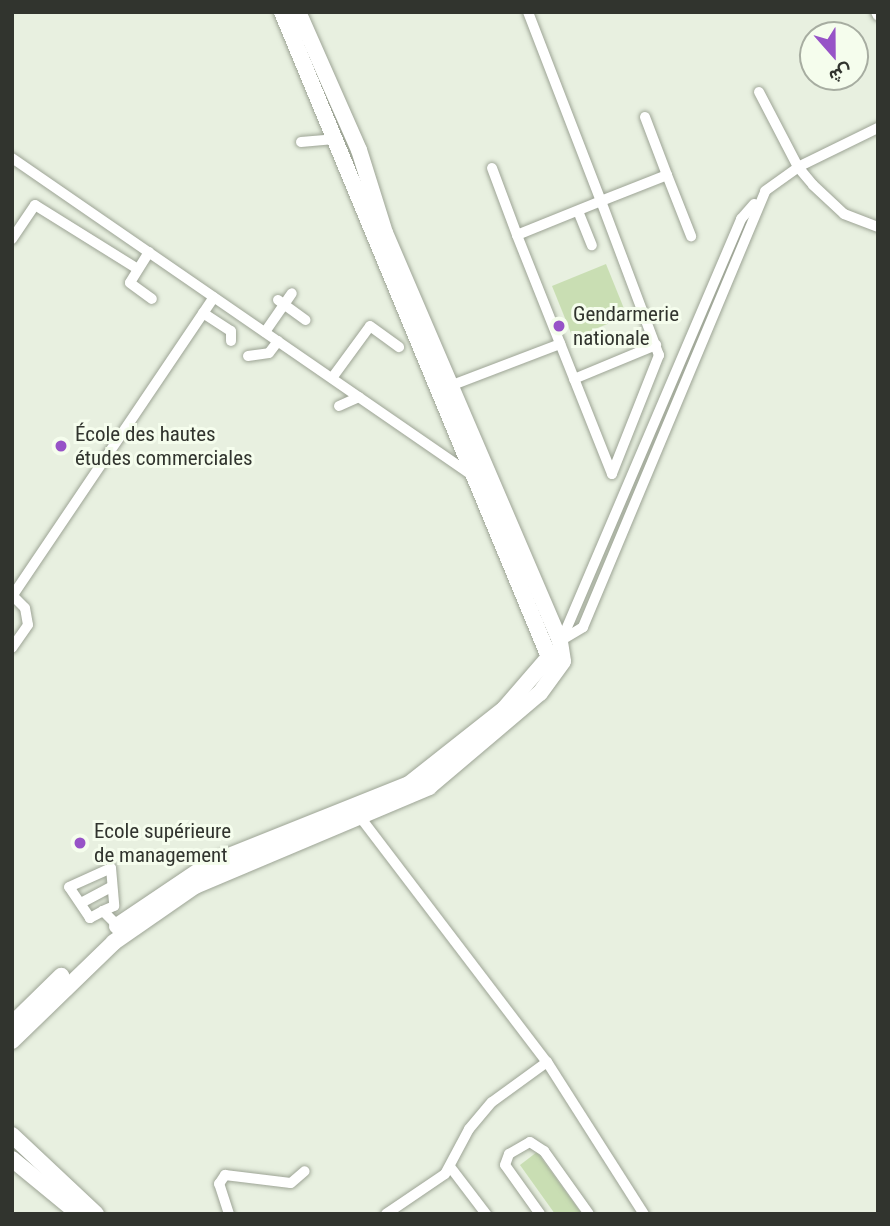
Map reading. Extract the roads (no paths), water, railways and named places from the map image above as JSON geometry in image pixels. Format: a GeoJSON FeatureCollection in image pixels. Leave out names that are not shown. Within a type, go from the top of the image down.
{"type":"FeatureCollection","features":[{"type":"Feature","properties":{"kind":"main road"},"geometry":{"type":"LineString","coordinates":[[12,1041],[59,992],[148,916],[233,867],[357,813],[435,767],[504,709],[540,670],[555,645],[282,12]]}},
{"type":"Feature","properties":{"kind":"main road"},"geometry":{"type":"LineString","coordinates":[[298,12],[359,150],[385,233],[450,386],[483,480]]}},
{"type":"Feature","properties":{"kind":"main road"},"geometry":{"type":"LineString","coordinates":[[12,1024],[118,926],[209,864],[357,813]]}},
{"type":"Feature","properties":{"kind":"main road"},"geometry":{"type":"LineString","coordinates":[[12,1135],[96,1214]]}},
{"type":"Feature","properties":{"kind":"main road"},"geometry":{"type":"LineString","coordinates":[[12,1159],[79,1214]]}},
{"type":"Feature","properties":{"kind":"street"},"geometry":{"type":"LineString","coordinates":[[492,168],[612,474],[659,355],[528,12]]}},
{"type":"Feature","properties":{"kind":"street"},"geometry":{"type":"LineString","coordinates":[[759,92],[798,167],[844,215],[878,227]]}},
{"type":"Feature","properties":{"kind":"street"},"geometry":{"type":"LineString","coordinates":[[645,117],[691,236]]}},
{"type":"Feature","properties":{"kind":"street"},"geometry":{"type":"LineString","coordinates":[[555,645],[583,626],[745,221],[765,191],[798,167],[878,128]]}},
{"type":"Feature","properties":{"kind":"street"},"geometry":{"type":"LineString","coordinates":[[301,142],[337,139]]}},
{"type":"Feature","properties":{"kind":"street"},"geometry":{"type":"LineString","coordinates":[[12,158],[483,480]]}},
{"type":"Feature","properties":{"kind":"street"},"geometry":{"type":"LineString","coordinates":[[517,235],[667,175]]}},
{"type":"Feature","properties":{"kind":"street"},"geometry":{"type":"LineString","coordinates":[[12,239],[34,205],[138,270]]}},
{"type":"Feature","properties":{"kind":"street"},"geometry":{"type":"LineString","coordinates":[[578,211],[592,245]]}},
{"type":"Feature","properties":{"kind":"street"},"geometry":{"type":"LineString","coordinates":[[149,252],[130,283],[152,299]]}},
{"type":"Feature","properties":{"kind":"street"},"geometry":{"type":"LineString","coordinates":[[264,332],[281,302],[292,293]]}},
{"type":"Feature","properties":{"kind":"street"},"geometry":{"type":"LineString","coordinates":[[12,648],[28,625],[25,608],[13,595],[214,297]]}},
{"type":"Feature","properties":{"kind":"street"},"geometry":{"type":"LineString","coordinates":[[281,302],[306,320]]}},
{"type":"Feature","properties":{"kind":"street"},"geometry":{"type":"LineString","coordinates":[[203,313],[231,331],[231,341]]}},
{"type":"Feature","properties":{"kind":"street"},"geometry":{"type":"LineString","coordinates":[[332,378],[370,327],[399,347]]}},
{"type":"Feature","properties":{"kind":"street"},"geometry":{"type":"LineString","coordinates":[[248,356],[269,354],[278,341]]}},
{"type":"Feature","properties":{"kind":"street"},"geometry":{"type":"LineString","coordinates":[[450,386],[483,369],[560,344]]}},
{"type":"Feature","properties":{"kind":"street"},"geometry":{"type":"LineString","coordinates":[[574,379],[656,345]]}},
{"type":"Feature","properties":{"kind":"street"},"geometry":{"type":"LineString","coordinates":[[339,406],[359,397]]}},
{"type":"Feature","properties":{"kind":"street"},"geometry":{"type":"LineString","coordinates":[[357,813],[547,1062],[644,1214]]}},
{"type":"Feature","properties":{"kind":"street"},"geometry":{"type":"LineString","coordinates":[[110,869],[111,887],[114,906],[90,918],[69,887],[110,869]]}},
{"type":"Feature","properties":{"kind":"street"},"geometry":{"type":"LineString","coordinates":[[81,904],[111,887]]}},
{"type":"Feature","properties":{"kind":"street"},"geometry":{"type":"LineString","coordinates":[[103,911],[118,926]]}},
{"type":"Feature","properties":{"kind":"street"},"geometry":{"type":"LineString","coordinates":[[386,1214],[451,1168],[469,1129],[492,1102],[547,1062]]}},
{"type":"Feature","properties":{"kind":"street"},"geometry":{"type":"LineString","coordinates":[[540,1214],[505,1165],[509,1154],[530,1142],[544,1151],[589,1214]]}},
{"type":"Feature","properties":{"kind":"street"},"geometry":{"type":"LineString","coordinates":[[451,1168],[486,1214]]}},
{"type":"Feature","properties":{"kind":"street"},"geometry":{"type":"LineString","coordinates":[[229,1214],[219,1184],[225,1175],[291,1183],[304,1171]]}},
{"type":"Feature","properties":{"kind":"place","name":"Gendarmerie nationale"},"geometry":{"type":"Point","coordinates":[559,326]}},
{"type":"Feature","properties":{"kind":"place","name":"École des hautes études commerciales"},"geometry":{"type":"Point","coordinates":[61,446]}},
{"type":"Feature","properties":{"kind":"place","name":"Ecole supérieure de management"},"geometry":{"type":"Point","coordinates":[80,843]}}]}
